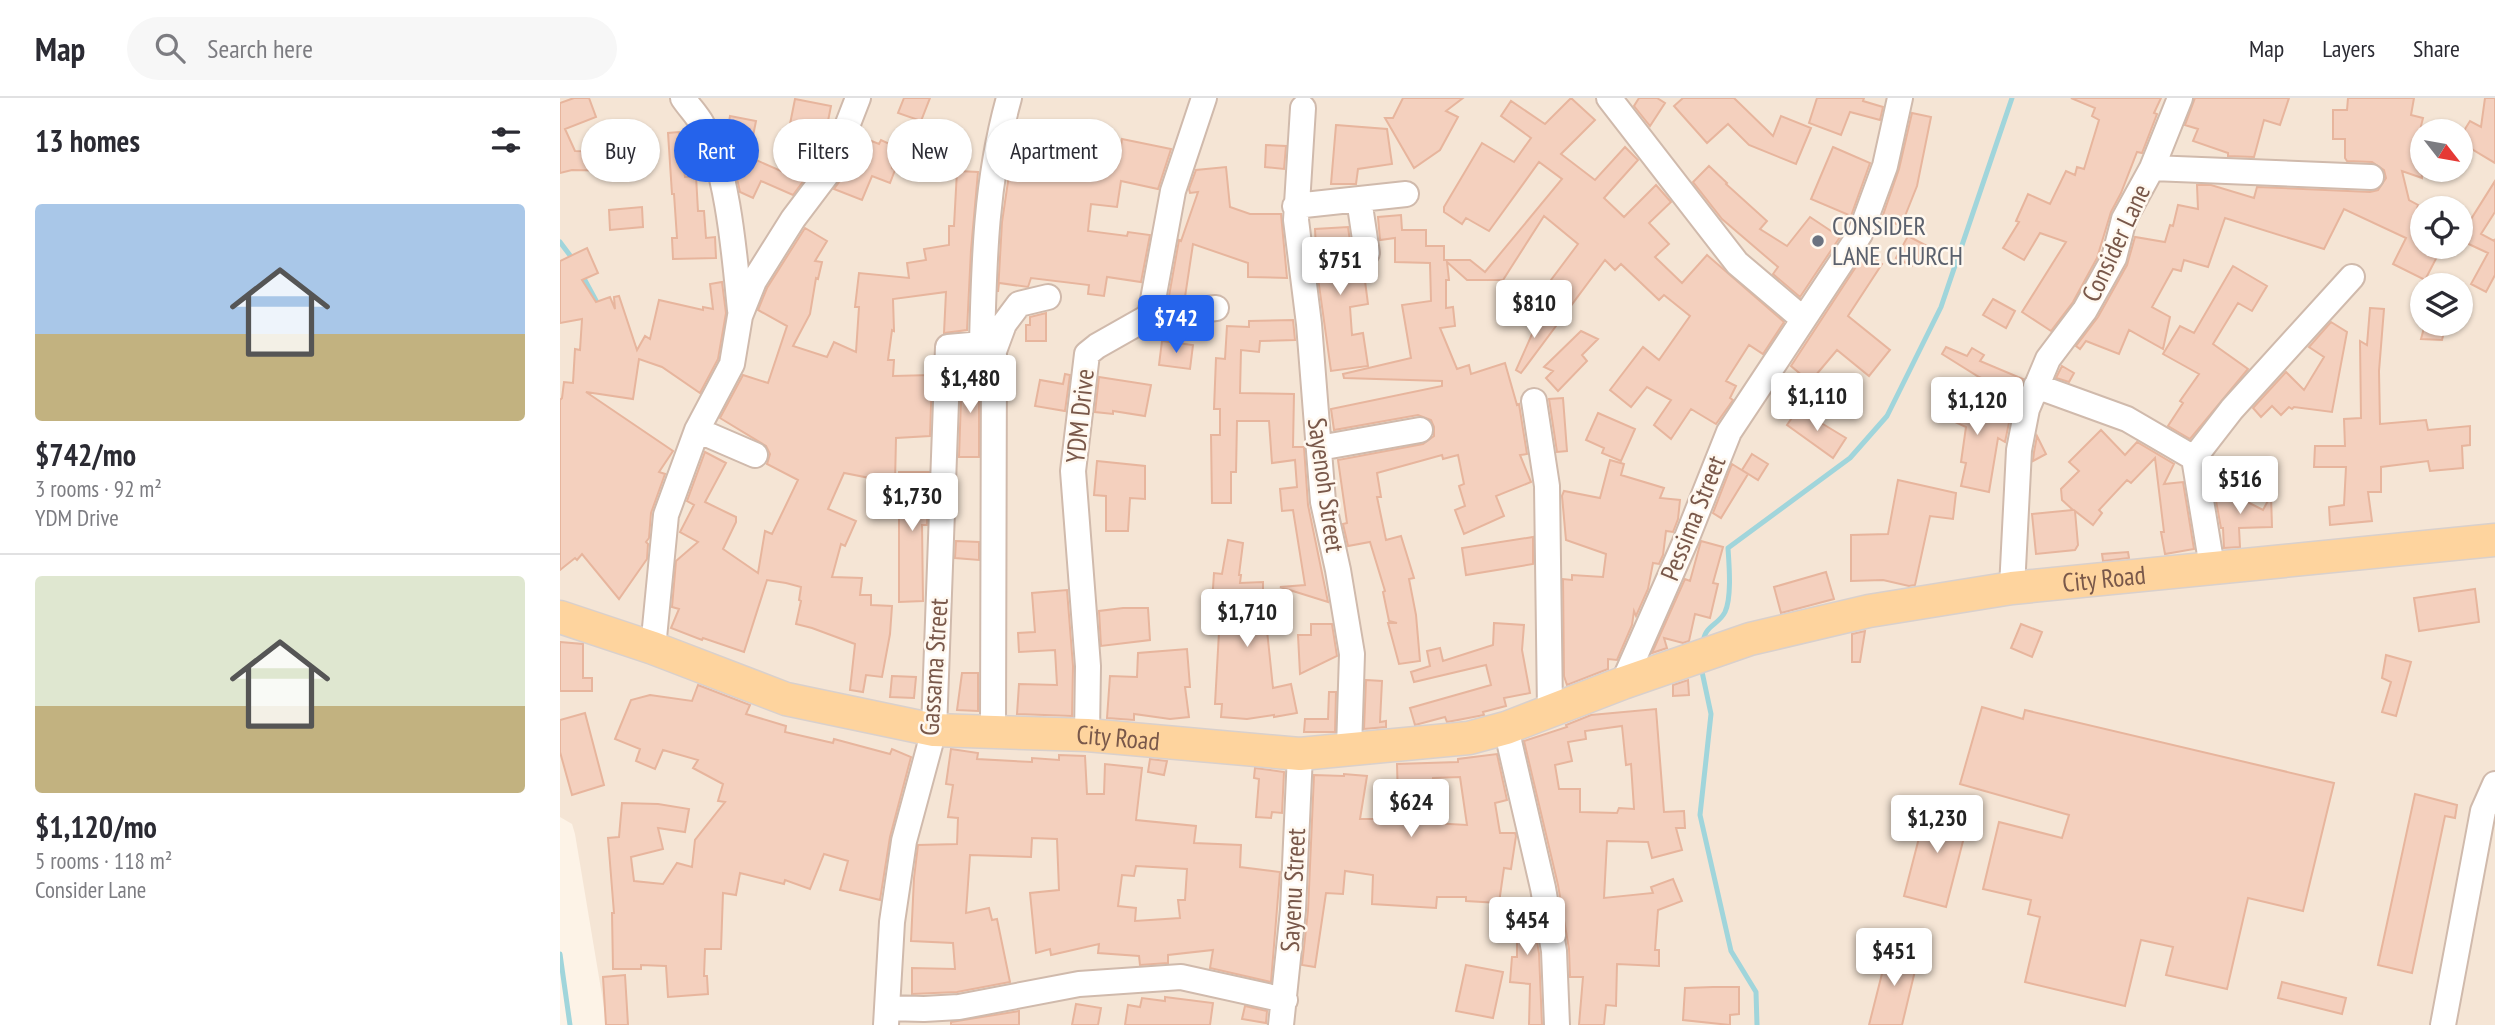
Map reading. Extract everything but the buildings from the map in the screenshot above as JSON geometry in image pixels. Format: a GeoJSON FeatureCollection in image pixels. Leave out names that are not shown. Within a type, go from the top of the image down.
{"type":"FeatureCollection","features":[{"type":"Feature","properties":{"kind":"main road","name":"City Road"},"geometry":{"type":"LineString","coordinates":[[560,617],[653,648],[786,699],[934,730],[1087,735],[1300,754],[1469,738],[1506,728],[1623,683],[1750,639],[1869,611],[2012,588],[2495,540]]}},
{"type":"Feature","properties":{"kind":"street"},"geometry":{"type":"LineString","coordinates":[[683,98],[704,126],[719,165],[735,259],[740,316]]}},
{"type":"Feature","properties":{"kind":"street"},"geometry":{"type":"LineString","coordinates":[[653,648],[666,515],[696,430],[732,364],[740,316],[754,281],[793,219],[830,170],[858,98]]}},
{"type":"Feature","properties":{"kind":"street","name":"Gassama Street"},"geometry":{"type":"LineString","coordinates":[[887,1016],[892,922],[904,841],[934,730],[947,347],[982,344],[986,226],[997,140],[1009,98]]}},
{"type":"Feature","properties":{"kind":"street"},"geometry":{"type":"LineString","coordinates":[[1204,98],[1173,191],[1150,316],[1216,308]]}},
{"type":"Feature","properties":{"kind":"street"},"geometry":{"type":"LineString","coordinates":[[1609,98],[1737,263],[1803,319]]}},
{"type":"Feature","properties":{"kind":"street","name":"Pessima Street"},"geometry":{"type":"LineString","coordinates":[[1623,683],[1686,540],[1729,432],[1860,234],[1885,166],[1900,98]]}},
{"type":"Feature","properties":{"kind":"street","name":"Consider Lane"},"geometry":{"type":"LineString","coordinates":[[2012,588],[2019,450],[2028,409],[2048,359],[2085,310],[2114,258],[2124,219],[2152,168],[2180,98]]}},
{"type":"Feature","properties":{"kind":"street","name":"Sayenoh Street"},"geometry":{"type":"LineString","coordinates":[[1303,108],[1296,213],[1309,324],[1323,502],[1352,654],[1349,749]]}},
{"type":"Feature","properties":{"kind":"street"},"geometry":{"type":"LineString","coordinates":[[2152,168],[2371,177]]}},
{"type":"Feature","properties":{"kind":"street"},"geometry":{"type":"LineString","coordinates":[[1296,213],[1359,199],[1406,194]]}},
{"type":"Feature","properties":{"kind":"street"},"geometry":{"type":"LineString","coordinates":[[1359,199],[1367,253]]}},
{"type":"Feature","properties":{"kind":"street"},"geometry":{"type":"LineString","coordinates":[[2212,567],[2194,458],[2232,409],[2352,277]]}},
{"type":"Feature","properties":{"kind":"street"},"geometry":{"type":"LineString","coordinates":[[993,730],[994,351],[1004,324],[1019,304],[1048,297]]}},
{"type":"Feature","properties":{"kind":"street","name":"YDM Drive"},"geometry":{"type":"LineString","coordinates":[[1087,735],[1088,666],[1073,471],[1087,354],[1150,316]]}},
{"type":"Feature","properties":{"kind":"street"},"geometry":{"type":"LineString","coordinates":[[2036,386],[2127,419],[2194,458]]}},
{"type":"Feature","properties":{"kind":"street"},"geometry":{"type":"LineString","coordinates":[[1535,401],[1547,486],[1550,710]]}},
{"type":"Feature","properties":{"kind":"street"},"geometry":{"type":"LineString","coordinates":[[696,430],[755,456]]}},
{"type":"Feature","properties":{"kind":"street"},"geometry":{"type":"LineString","coordinates":[[1319,448],[1420,430]]}},
{"type":"Feature","properties":{"kind":"street"},"geometry":{"type":"LineString","coordinates":[[1506,728],[1543,888],[1554,951],[1557,1025]]}},
{"type":"Feature","properties":{"kind":"street","name":"Sayenu Street"},"geometry":{"type":"LineString","coordinates":[[1281,1025],[1293,910],[1300,754]]}},
{"type":"Feature","properties":{"kind":"street"},"geometry":{"type":"LineString","coordinates":[[2443,1025],[2483,811],[2495,784]]}},
{"type":"Feature","properties":{"kind":"street"},"geometry":{"type":"LineString","coordinates":[[887,1016],[959,1007],[1079,984],[1181,977],[1285,1000]]}},
{"type":"Feature","properties":{"kind":"shaded area"},"geometry":{"type":"Polygon","coordinates":[[[560,98],[2495,98],[2495,1025],[607,1025],[572,824],[560,817],[560,98]]]}},
{"type":"Feature","properties":{"kind":"waterway"},"geometry":{"type":"LineString","coordinates":[[1703,644],[1706,633],[1722,617],[1727,606],[1730,580],[1728,548],[1850,458],[1887,416],[1941,307],[2012,98]]}},
{"type":"Feature","properties":{"kind":"waterway"},"geometry":{"type":"LineString","coordinates":[[560,242],[575,262]]}},
{"type":"Feature","properties":{"kind":"waterway"},"geometry":{"type":"LineString","coordinates":[[581,273],[600,308]]}},
{"type":"Feature","properties":{"kind":"waterway"},"geometry":{"type":"LineString","coordinates":[[1701,667],[1711,714],[1700,815],[1731,951],[1756,992],[1757,1025]]}},
{"type":"Feature","properties":{"kind":"waterway"},"geometry":{"type":"LineString","coordinates":[[560,954],[570,1025]]}},
{"type":"Feature","properties":{"kind":"place","name":"CONSIDER LANE CHURCH"},"geometry":{"type":"Point","coordinates":[1818,241]}}]}
